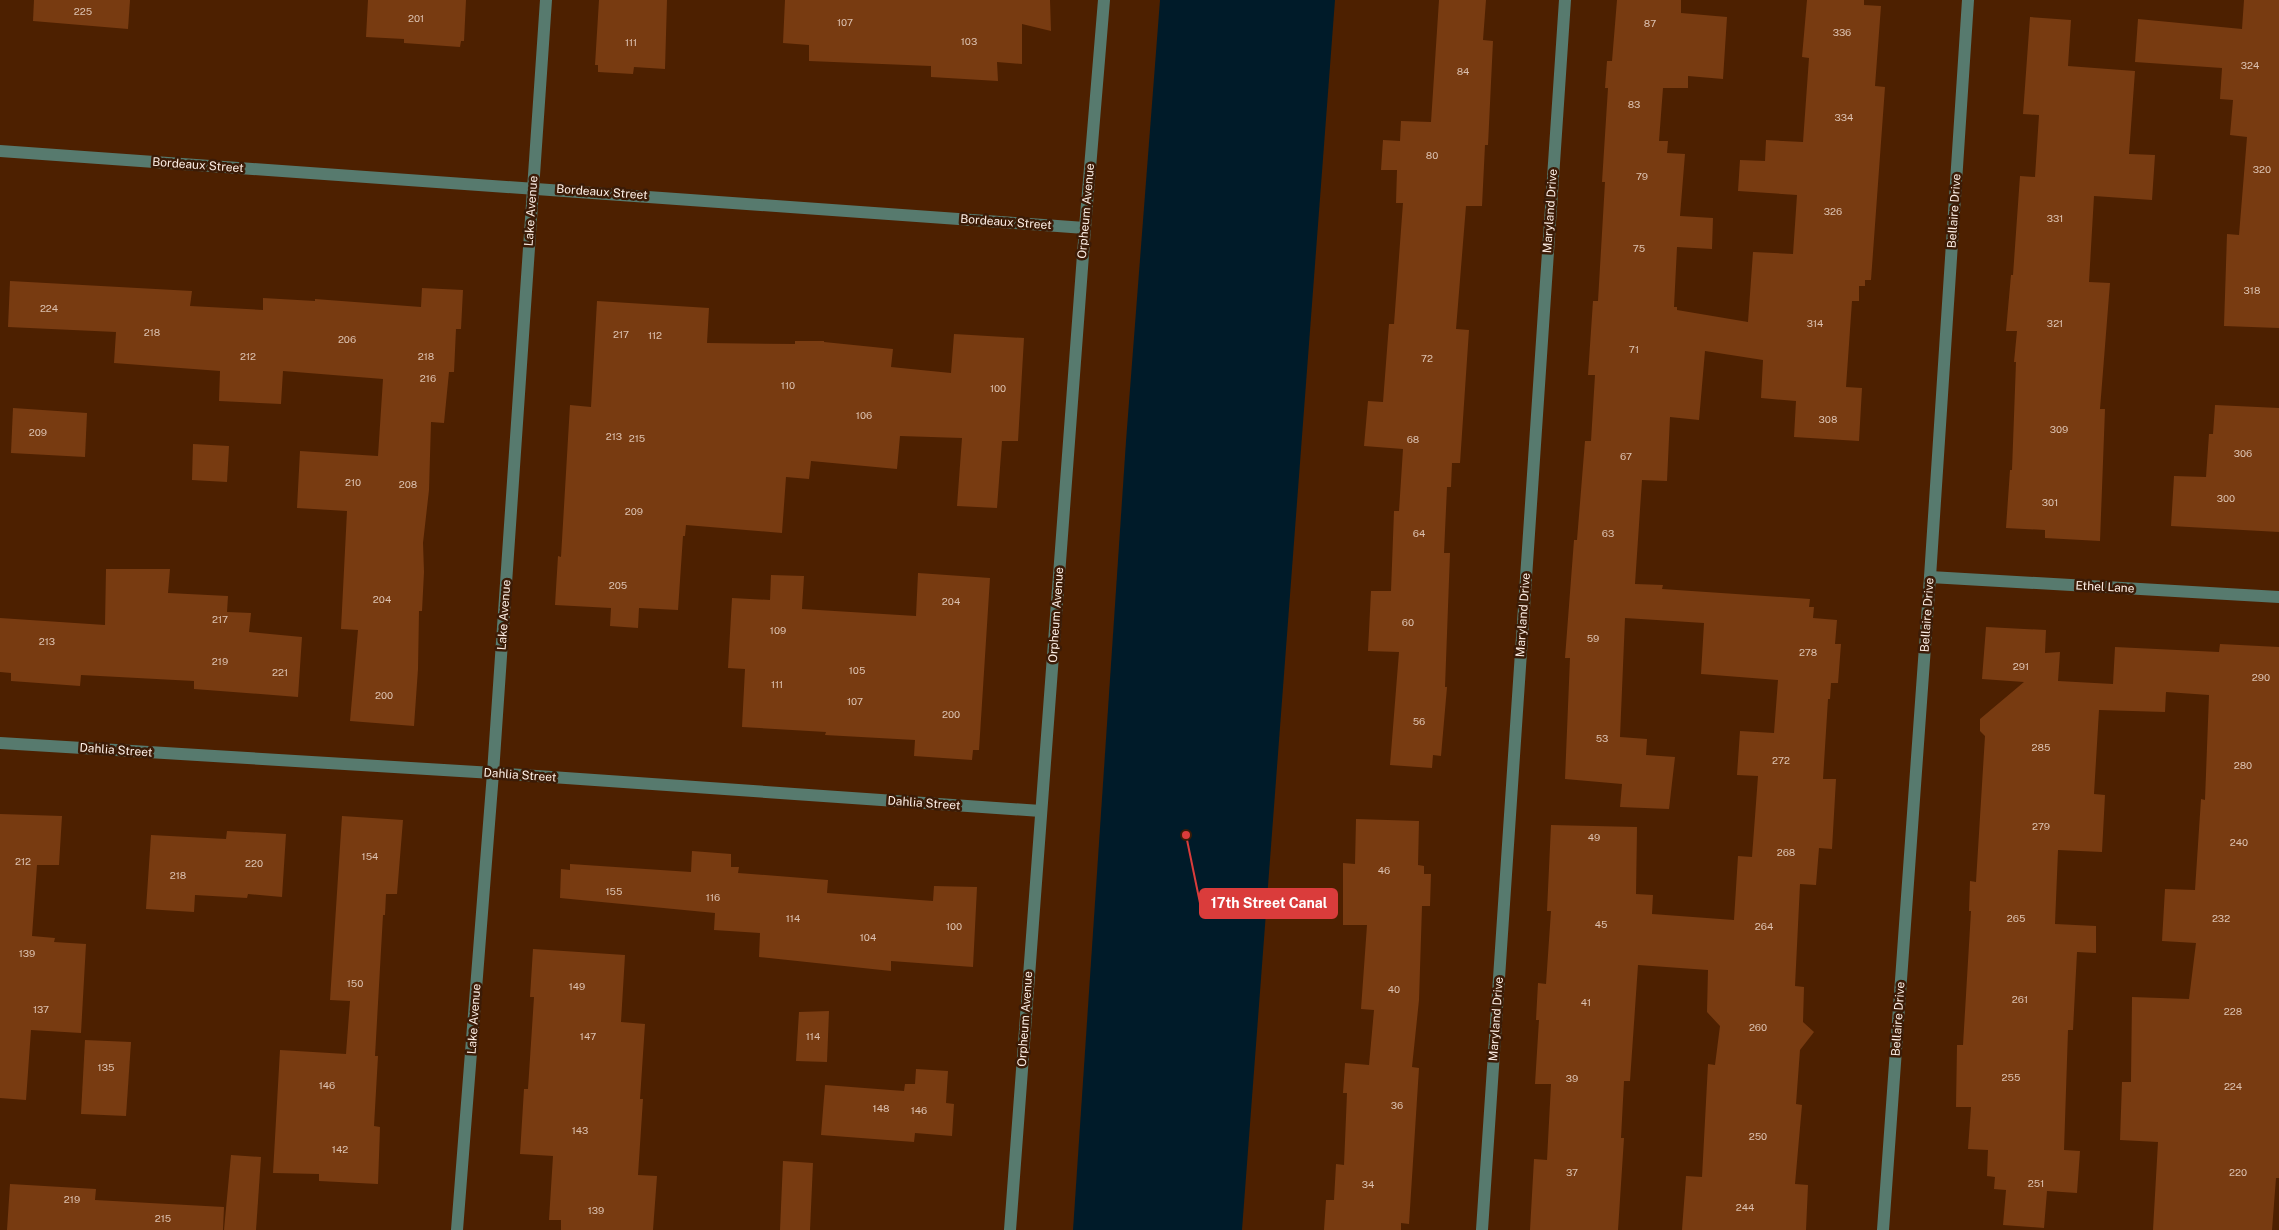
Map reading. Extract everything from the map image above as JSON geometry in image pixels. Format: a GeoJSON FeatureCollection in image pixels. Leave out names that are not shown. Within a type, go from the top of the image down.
{"type":"FeatureCollection","features":[{"type":"Feature","properties":{"kind":"street","name":"Lake Avenue"},"geometry":{"type":"LineString","coordinates":[[457,1230],[493,773],[546,0]]}},
{"type":"Feature","properties":{"kind":"street","name":"Orpheum Avenue"},"geometry":{"type":"LineString","coordinates":[[1010,1230],[1040,811],[1104,0]]}},
{"type":"Feature","properties":{"kind":"street","name":"Maryland Drive"},"geometry":{"type":"LineString","coordinates":[[1482,1230],[1565,0]]}},
{"type":"Feature","properties":{"kind":"street","name":"Bellaire Drive"},"geometry":{"type":"LineString","coordinates":[[1883,1230],[1930,577],[1968,0]]}},
{"type":"Feature","properties":{"kind":"street","name":"Bordeaux Street"},"geometry":{"type":"LineString","coordinates":[[0,151],[532,187],[1085,228]]}},
{"type":"Feature","properties":{"kind":"street","name":"Ethel Lane"},"geometry":{"type":"LineString","coordinates":[[1930,577],[2279,597]]}},
{"type":"Feature","properties":{"kind":"street","name":"Dahlia Street"},"geometry":{"type":"LineString","coordinates":[[0,743],[493,773],[1040,811]]}},
{"type":"Feature","properties":{"kind":"water"},"geometry":{"type":"Polygon","coordinates":[[[1160,0],[1335,0],[1242,1230],[1073,1230],[1126,441],[1160,0]]]}},
{"type":"Feature","properties":{"kind":"building"},"geometry":{"type":"Polygon","coordinates":[[[34,0],[130,0],[128,29],[33,21],[34,0]]]}},
{"type":"Feature","properties":{"kind":"building"},"geometry":{"type":"Polygon","coordinates":[[[368,0],[466,0],[464,41],[461,41],[460,47],[404,43],[404,39],[366,37],[368,0]]]}},
{"type":"Feature","properties":{"kind":"building"},"geometry":{"type":"Polygon","coordinates":[[[599,0],[667,0],[665,69],[634,67],[633,74],[598,72],[598,65],[595,65],[599,0]]]}},
{"type":"Feature","properties":{"kind":"building"},"geometry":{"type":"Polygon","coordinates":[[[785,0],[1050,0],[1051,31],[1022,24],[1022,64],[997,62],[998,81],[931,77],[931,66],[809,61],[809,45],[783,43],[785,0]]]}},
{"type":"Feature","properties":{"kind":"building"},"geometry":{"type":"Polygon","coordinates":[[[1439,0],[1486,0],[1483,40],[1493,41],[1488,145],[1485,145],[1482,206],[1466,206],[1456,329],[1469,330],[1460,463],[1452,463],[1451,487],[1447,487],[1444,553],[1450,553],[1445,687],[1447,687],[1441,756],[1433,755],[1432,768],[1390,765],[1399,652],[1368,651],[1371,591],[1391,591],[1394,511],[1399,511],[1403,449],[1364,446],[1368,401],[1383,402],[1389,324],[1394,324],[1403,203],[1396,203],[1397,170],[1381,170],[1383,140],[1400,141],[1401,121],[1431,122],[1439,0]]]}},
{"type":"Feature","properties":{"kind":"building"},"geometry":{"type":"Polygon","coordinates":[[[1617,0],[1681,0],[1681,13],[1727,17],[1723,79],[1688,76],[1688,88],[1663,88],[1659,141],[1668,141],[1667,153],[1685,154],[1680,216],[1713,218],[1712,249],[1677,247],[1674,307],[1677,307],[1677,310],[1748,322],[1753,252],[1793,254],[1797,195],[1738,191],[1740,160],[1765,161],[1766,140],[1803,142],[1809,58],[1802,57],[1807,0],[1864,0],[1864,5],[1881,6],[1875,86],[1885,87],[1871,280],[1865,280],[1865,286],[1859,286],[1859,301],[1852,301],[1846,387],[1862,388],[1859,441],[1794,437],[1796,401],[1761,398],[1763,360],[1705,351],[1699,420],[1670,417],[1667,481],[1642,480],[1635,584],[1663,585],[1662,589],[1810,599],[1809,607],[1814,607],[1813,618],[1837,620],[1835,644],[1841,644],[1838,683],[1831,683],[1830,699],[1828,699],[1823,779],[1836,779],[1832,849],[1819,848],[1816,885],[1800,884],[1795,986],[1804,987],[1803,1022],[1814,1032],[1800,1050],[1796,1104],[1802,1105],[1795,1184],[1808,1185],[1806,1230],[1682,1230],[1686,1176],[1702,1177],[1708,1064],[1715,1065],[1720,1026],[1707,1012],[1708,970],[1638,965],[1630,1081],[1624,1081],[1621,1138],[1624,1138],[1618,1230],[1530,1230],[1534,1159],[1547,1160],[1551,1084],[1535,1084],[1539,1020],[1536,1020],[1538,983],[1546,984],[1551,911],[1547,911],[1551,825],[1637,827],[1636,894],[1653,895],[1652,914],[1734,920],[1738,856],[1752,857],[1758,776],[1737,775],[1740,731],[1774,733],[1778,680],[1701,674],[1704,623],[1625,618],[1620,737],[1647,739],[1646,755],[1675,757],[1669,809],[1620,807],[1622,784],[1565,779],[1570,658],[1565,658],[1574,540],[1577,540],[1585,441],[1591,441],[1595,375],[1588,375],[1593,301],[1598,301],[1605,182],[1602,182],[1608,88],[1605,88],[1607,61],[1612,61],[1617,0]]]}},
{"type":"Feature","properties":{"kind":"building"},"geometry":{"type":"Polygon","coordinates":[[[2244,0],[2279,0],[2279,328],[2224,326],[2227,234],[2239,235],[2247,137],[2230,135],[2233,100],[2220,99],[2222,68],[2135,62],[2138,19],[2242,29],[2244,0]]]}},
{"type":"Feature","properties":{"kind":"building"},"geometry":{"type":"Polygon","coordinates":[[[2030,17],[2071,20],[2068,66],[2135,71],[2129,154],[2155,155],[2152,200],[2094,196],[2089,282],[2110,283],[2100,409],[2105,409],[2100,541],[2045,538],[2045,530],[2006,528],[2010,470],[2012,470],[2016,362],[2014,362],[2017,331],[2006,331],[2011,275],[2013,275],[2020,176],[2035,177],[2039,115],[2023,114],[2030,17]]]}},
{"type":"Feature","properties":{"kind":"building"},"geometry":{"type":"Polygon","coordinates":[[[10,281],[192,291],[190,306],[263,310],[263,298],[315,301],[315,299],[421,307],[422,288],[463,290],[461,329],[456,329],[454,372],[449,372],[444,423],[431,422],[429,490],[423,543],[424,572],[422,611],[419,611],[418,669],[414,726],[350,721],[358,630],[341,629],[347,511],[297,508],[300,451],[378,456],[383,379],[283,371],[281,404],[219,401],[220,371],[114,363],[116,332],[8,327],[10,281]]]}},
{"type":"Feature","properties":{"kind":"building"},"geometry":{"type":"Polygon","coordinates":[[[597,301],[709,308],[707,343],[795,344],[795,341],[824,341],[893,349],[891,367],[951,373],[954,334],[1024,338],[1018,441],[1002,441],[997,508],[957,506],[962,438],[900,436],[897,469],[811,461],[809,479],[786,477],[782,533],[686,525],[685,536],[683,536],[678,610],[639,608],[638,628],[610,626],[611,608],[555,605],[558,556],[561,557],[570,405],[591,407],[597,301]]]}},
{"type":"Feature","properties":{"kind":"building"},"geometry":{"type":"Polygon","coordinates":[[[2215,405],[2279,408],[2279,532],[2171,526],[2174,476],[2206,477],[2209,434],[2213,434],[2215,405]]]}},
{"type":"Feature","properties":{"kind":"building"},"geometry":{"type":"Polygon","coordinates":[[[13,408],[87,413],[85,457],[11,453],[13,408]]]}},
{"type":"Feature","properties":{"kind":"building"},"geometry":{"type":"Polygon","coordinates":[[[193,444],[229,446],[227,482],[192,480],[193,444]]]}},
{"type":"Feature","properties":{"kind":"building"},"geometry":{"type":"Polygon","coordinates":[[[106,569],[170,569],[168,593],[228,596],[227,612],[251,613],[249,632],[302,637],[298,697],[194,689],[194,681],[81,675],[80,686],[11,681],[11,673],[0,672],[0,618],[105,625],[106,569]]]}},
{"type":"Feature","properties":{"kind":"building"},"geometry":{"type":"Polygon","coordinates":[[[918,573],[990,578],[979,750],[973,750],[972,760],[914,756],[915,740],[825,735],[826,732],[742,727],[745,669],[728,668],[732,598],[770,600],[771,575],[804,576],[802,609],[916,616],[918,573]]]}},
{"type":"Feature","properties":{"kind":"building"},"geometry":{"type":"Polygon","coordinates":[[[1986,627],[2046,630],[2045,653],[2060,652],[2058,681],[2113,684],[2115,647],[2219,652],[2220,644],[2279,647],[2279,1178],[2276,1178],[2272,1230],[2153,1230],[2158,1142],[2120,1140],[2122,1082],[2131,1082],[2132,997],[2189,999],[2196,943],[2162,941],[2165,889],[2195,890],[2201,799],[2205,800],[2209,695],[2166,692],[2165,712],[2099,710],[2094,794],[2105,795],[2102,852],[2058,850],[2055,924],[2096,926],[2096,953],[2077,952],[2073,1030],[2068,1030],[2064,1150],[2080,1151],[2077,1193],[2047,1191],[2044,1228],[2003,1225],[2006,1190],[1994,1189],[1995,1177],[1987,1176],[1988,1150],[1968,1149],[1971,1107],[1956,1107],[1957,1045],[1963,1045],[1971,911],[1969,911],[1970,881],[1976,882],[1985,736],[1980,731],[1980,719],[2024,682],[1982,679],[1986,627]]]}},
{"type":"Feature","properties":{"kind":"building"},"geometry":{"type":"Polygon","coordinates":[[[0,814],[62,816],[59,865],[37,865],[32,936],[55,938],[54,942],[86,944],[81,1033],[31,1030],[26,1100],[0,1098],[0,814]]]}},
{"type":"Feature","properties":{"kind":"building"},"geometry":{"type":"Polygon","coordinates":[[[342,816],[403,820],[397,894],[386,894],[385,915],[383,915],[375,1056],[378,1056],[374,1126],[380,1127],[378,1184],[319,1181],[319,1174],[273,1173],[280,1050],[346,1054],[350,1001],[330,1000],[342,816]]]}},
{"type":"Feature","properties":{"kind":"building"},"geometry":{"type":"Polygon","coordinates":[[[1356,819],[1419,821],[1418,865],[1424,866],[1424,874],[1431,874],[1430,906],[1422,906],[1419,1000],[1412,1067],[1419,1068],[1409,1224],[1401,1223],[1401,1230],[1324,1230],[1326,1200],[1334,1200],[1336,1164],[1344,1165],[1347,1093],[1343,1093],[1345,1063],[1369,1065],[1374,1010],[1361,1009],[1367,925],[1343,925],[1343,863],[1355,864],[1356,819]]]}},
{"type":"Feature","properties":{"kind":"building"},"geometry":{"type":"Polygon","coordinates":[[[227,831],[286,834],[282,897],[248,894],[247,898],[195,895],[194,912],[146,909],[151,835],[226,839],[227,831]]]}},
{"type":"Feature","properties":{"kind":"building"},"geometry":{"type":"Polygon","coordinates":[[[692,851],[731,854],[731,867],[739,867],[738,873],[828,880],[827,893],[933,901],[934,886],[977,887],[973,967],[891,961],[891,971],[759,957],[760,933],[714,930],[715,913],[560,898],[561,869],[570,870],[570,864],[691,872],[692,851]]]}},
{"type":"Feature","properties":{"kind":"building"},"geometry":{"type":"Polygon","coordinates":[[[533,949],[625,955],[621,1022],[645,1024],[640,1099],[643,1099],[638,1175],[657,1176],[653,1230],[561,1230],[561,1220],[549,1220],[553,1156],[520,1154],[524,1089],[528,1089],[534,997],[530,997],[533,949]]]}},
{"type":"Feature","properties":{"kind":"building"},"geometry":{"type":"Polygon","coordinates":[[[829,1011],[827,1062],[796,1061],[799,1012],[829,1011]]]}},
{"type":"Feature","properties":{"kind":"building"},"geometry":{"type":"Polygon","coordinates":[[[85,1040],[131,1042],[126,1116],[81,1114],[85,1040]]]}},
{"type":"Feature","properties":{"kind":"building"},"geometry":{"type":"Polygon","coordinates":[[[916,1069],[948,1071],[946,1103],[954,1104],[952,1136],[915,1133],[914,1142],[821,1135],[825,1085],[904,1091],[905,1084],[915,1084],[916,1069]]]}},
{"type":"Feature","properties":{"kind":"building"},"geometry":{"type":"Polygon","coordinates":[[[231,1155],[261,1157],[256,1230],[224,1230],[231,1155]]]}},
{"type":"Feature","properties":{"kind":"building"},"geometry":{"type":"Polygon","coordinates":[[[783,1161],[813,1163],[810,1230],[780,1230],[783,1161]]]}},
{"type":"Feature","properties":{"kind":"building"},"geometry":{"type":"Polygon","coordinates":[[[10,1184],[96,1189],[95,1200],[224,1207],[223,1230],[7,1230],[10,1184]]]}},
{"type":"Feature","properties":{"kind":"place","name":"17th Street Canal"},"geometry":{"type":"Point","coordinates":[1186,835]}}]}
